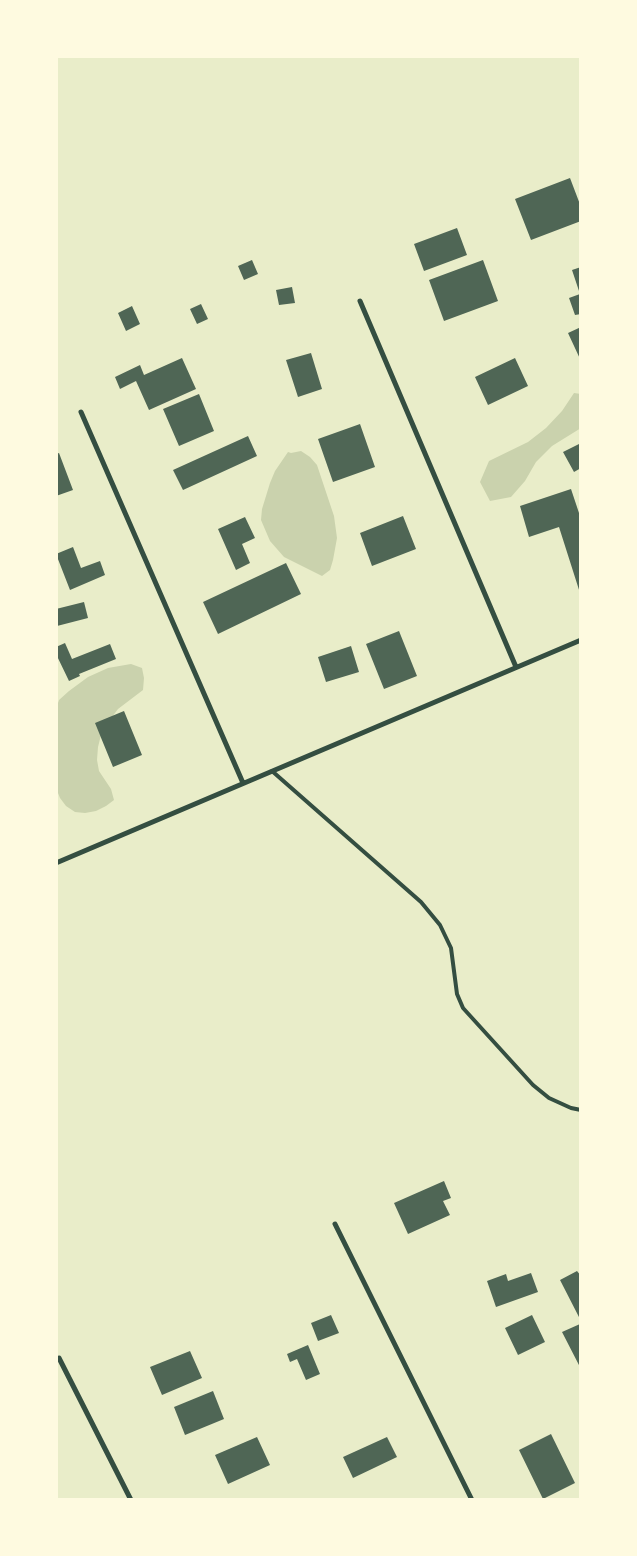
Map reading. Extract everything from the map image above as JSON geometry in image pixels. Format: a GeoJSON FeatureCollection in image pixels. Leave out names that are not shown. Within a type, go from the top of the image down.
{"type":"FeatureCollection","features":[{"type":"Feature","properties":{"kind":"street"},"geometry":{"type":"LineString","coordinates":[[360,301],[516,667]]}},
{"type":"Feature","properties":{"kind":"street"},"geometry":{"type":"LineString","coordinates":[[81,412],[243,783]]}},
{"type":"Feature","properties":{"kind":"street"},"geometry":{"type":"LineString","coordinates":[[56,863],[581,640]]}},
{"type":"Feature","properties":{"kind":"street"},"geometry":{"type":"LineString","coordinates":[[335,1224],[472,1500]]}},
{"type":"Feature","properties":{"kind":"street"},"geometry":{"type":"LineString","coordinates":[[59,1358],[131,1500]]}},
{"type":"Feature","properties":{"kind":"lane"},"geometry":{"type":"LineString","coordinates":[[272,771],[421,902],[440,925],[451,948],[457,994],[463,1008],[533,1085],[549,1098],[581,1110]]}},
{"type":"Feature","properties":{"kind":"green space"},"geometry":{"type":"Polygon","coordinates":[[[574,393],[581,394],[581,428],[552,446],[536,462],[525,481],[511,497],[490,501],[480,482],[489,461],[528,442],[546,428],[562,411],[574,393]]]}},
{"type":"Feature","properties":{"kind":"green space"},"geometry":{"type":"Polygon","coordinates":[[[301,451],[317,465],[334,516],[337,538],[333,560],[330,570],[322,576],[284,557],[270,541],[261,520],[262,509],[275,471],[288,452],[301,451]]]}},
{"type":"Feature","properties":{"kind":"green space"},"geometry":{"type":"Polygon","coordinates":[[[131,664],[142,668],[144,678],[143,690],[118,709],[101,735],[98,747],[97,760],[99,771],[111,789],[114,800],[96,811],[75,812],[66,806],[56,788],[58,764],[56,709],[59,700],[88,677],[108,668],[131,664]]]}},
{"type":"Feature","properties":{"kind":"building"},"geometry":{"type":"Polygon","coordinates":[[[570,178],[581,207],[581,221],[531,240],[515,199],[570,178]]]}},
{"type":"Feature","properties":{"kind":"building"},"geometry":{"type":"Polygon","coordinates":[[[457,228],[467,255],[424,271],[414,244],[457,228]]]}},
{"type":"Feature","properties":{"kind":"building"},"geometry":{"type":"Polygon","coordinates":[[[252,260],[258,274],[244,280],[238,266],[252,260]]]}},
{"type":"Feature","properties":{"kind":"building"},"geometry":{"type":"Polygon","coordinates":[[[483,260],[498,301],[444,321],[429,280],[483,260]]]}},
{"type":"Feature","properties":{"kind":"building"},"geometry":{"type":"Polygon","coordinates":[[[581,267],[581,314],[575,315],[569,298],[580,294],[572,270],[581,267]]]}},
{"type":"Feature","properties":{"kind":"building"},"geometry":{"type":"Polygon","coordinates":[[[292,287],[295,303],[279,305],[276,290],[292,287]]]}},
{"type":"Feature","properties":{"kind":"building"},"geometry":{"type":"Polygon","coordinates":[[[201,304],[208,319],[197,324],[190,309],[201,304]]]}},
{"type":"Feature","properties":{"kind":"building"},"geometry":{"type":"Polygon","coordinates":[[[132,306],[140,324],[126,331],[118,313],[132,306]]]}},
{"type":"Feature","properties":{"kind":"building"},"geometry":{"type":"Polygon","coordinates":[[[581,327],[581,361],[568,333],[581,327]]]}},
{"type":"Feature","properties":{"kind":"building"},"geometry":{"type":"Polygon","coordinates":[[[311,353],[322,389],[298,397],[286,360],[311,353]]]}},
{"type":"Feature","properties":{"kind":"building"},"geometry":{"type":"Polygon","coordinates":[[[182,358],[196,389],[149,410],[136,381],[120,389],[115,377],[140,365],[144,375],[182,358]]]}},
{"type":"Feature","properties":{"kind":"building"},"geometry":{"type":"Polygon","coordinates":[[[515,358],[528,386],[488,405],[475,377],[515,358]]]}},
{"type":"Feature","properties":{"kind":"building"},"geometry":{"type":"Polygon","coordinates":[[[199,394],[214,431],[179,446],[163,409],[199,394]]]}},
{"type":"Feature","properties":{"kind":"building"},"geometry":{"type":"Polygon","coordinates":[[[360,424],[375,467],[333,482],[318,439],[360,424]]]}},
{"type":"Feature","properties":{"kind":"building"},"geometry":{"type":"Polygon","coordinates":[[[248,436],[257,456],[183,490],[173,470],[248,436]]]}},
{"type":"Feature","properties":{"kind":"building"},"geometry":{"type":"Polygon","coordinates":[[[581,443],[581,468],[574,472],[563,452],[581,443]]]}},
{"type":"Feature","properties":{"kind":"building"},"geometry":{"type":"Polygon","coordinates":[[[59,453],[73,490],[56,496],[56,454],[59,453]]]}},
{"type":"Feature","properties":{"kind":"building"},"geometry":{"type":"Polygon","coordinates":[[[571,489],[581,519],[580,593],[559,527],[529,537],[520,506],[571,489]]]}},
{"type":"Feature","properties":{"kind":"building"},"geometry":{"type":"Polygon","coordinates":[[[403,516],[416,549],[372,566],[360,533],[403,516]]]}},
{"type":"Feature","properties":{"kind":"building"},"geometry":{"type":"Polygon","coordinates":[[[245,517],[255,538],[242,544],[250,563],[236,570],[218,529],[245,517]]]}},
{"type":"Feature","properties":{"kind":"building"},"geometry":{"type":"Polygon","coordinates":[[[73,547],[81,568],[100,561],[105,575],[70,590],[56,554],[73,547]]]}},
{"type":"Feature","properties":{"kind":"building"},"geometry":{"type":"Polygon","coordinates":[[[286,563],[301,594],[218,634],[203,602],[286,563]]]}},
{"type":"Feature","properties":{"kind":"building"},"geometry":{"type":"Polygon","coordinates":[[[84,602],[88,618],[57,626],[56,609],[84,602]]]}},
{"type":"Feature","properties":{"kind":"building"},"geometry":{"type":"Polygon","coordinates":[[[399,631],[417,676],[384,689],[366,644],[399,631]]]}},
{"type":"Feature","properties":{"kind":"building"},"geometry":{"type":"Polygon","coordinates":[[[65,643],[72,659],[110,644],[116,659],[79,674],[80,676],[69,681],[56,654],[56,647],[65,643]]]}},
{"type":"Feature","properties":{"kind":"building"},"geometry":{"type":"Polygon","coordinates":[[[351,646],[359,672],[326,682],[318,657],[351,646]]]}},
{"type":"Feature","properties":{"kind":"building"},"geometry":{"type":"Polygon","coordinates":[[[124,711],[142,755],[113,767],[95,723],[124,711]]]}},
{"type":"Feature","properties":{"kind":"building"},"geometry":{"type":"Polygon","coordinates":[[[444,1181],[451,1198],[443,1201],[450,1215],[408,1234],[394,1203],[444,1181]]]}},
{"type":"Feature","properties":{"kind":"building"},"geometry":{"type":"Polygon","coordinates":[[[577,1271],[581,1276],[581,1321],[560,1280],[577,1271]]]}},
{"type":"Feature","properties":{"kind":"building"},"geometry":{"type":"Polygon","coordinates":[[[531,1273],[538,1292],[496,1307],[487,1281],[506,1274],[508,1281],[531,1273]]]}},
{"type":"Feature","properties":{"kind":"building"},"geometry":{"type":"Polygon","coordinates":[[[331,1315],[339,1333],[318,1341],[311,1323],[331,1315]]]}},
{"type":"Feature","properties":{"kind":"building"},"geometry":{"type":"Polygon","coordinates":[[[532,1315],[545,1342],[518,1355],[505,1328],[532,1315]]]}},
{"type":"Feature","properties":{"kind":"building"},"geometry":{"type":"Polygon","coordinates":[[[581,1325],[581,1369],[562,1332],[581,1325]]]}},
{"type":"Feature","properties":{"kind":"building"},"geometry":{"type":"Polygon","coordinates":[[[308,1345],[320,1374],[306,1380],[297,1359],[290,1362],[287,1354],[308,1345]]]}},
{"type":"Feature","properties":{"kind":"building"},"geometry":{"type":"Polygon","coordinates":[[[190,1351],[202,1378],[162,1395],[150,1367],[190,1351]]]}},
{"type":"Feature","properties":{"kind":"building"},"geometry":{"type":"Polygon","coordinates":[[[213,1391],[224,1419],[185,1435],[174,1407],[213,1391]]]}},
{"type":"Feature","properties":{"kind":"building"},"geometry":{"type":"Polygon","coordinates":[[[551,1434],[575,1483],[543,1499],[519,1450],[551,1434]]]}},
{"type":"Feature","properties":{"kind":"building"},"geometry":{"type":"Polygon","coordinates":[[[257,1437],[270,1465],[228,1484],[215,1455],[257,1437]]]}},
{"type":"Feature","properties":{"kind":"building"},"geometry":{"type":"Polygon","coordinates":[[[387,1437],[397,1457],[353,1478],[343,1457],[387,1437]]]}}]}
